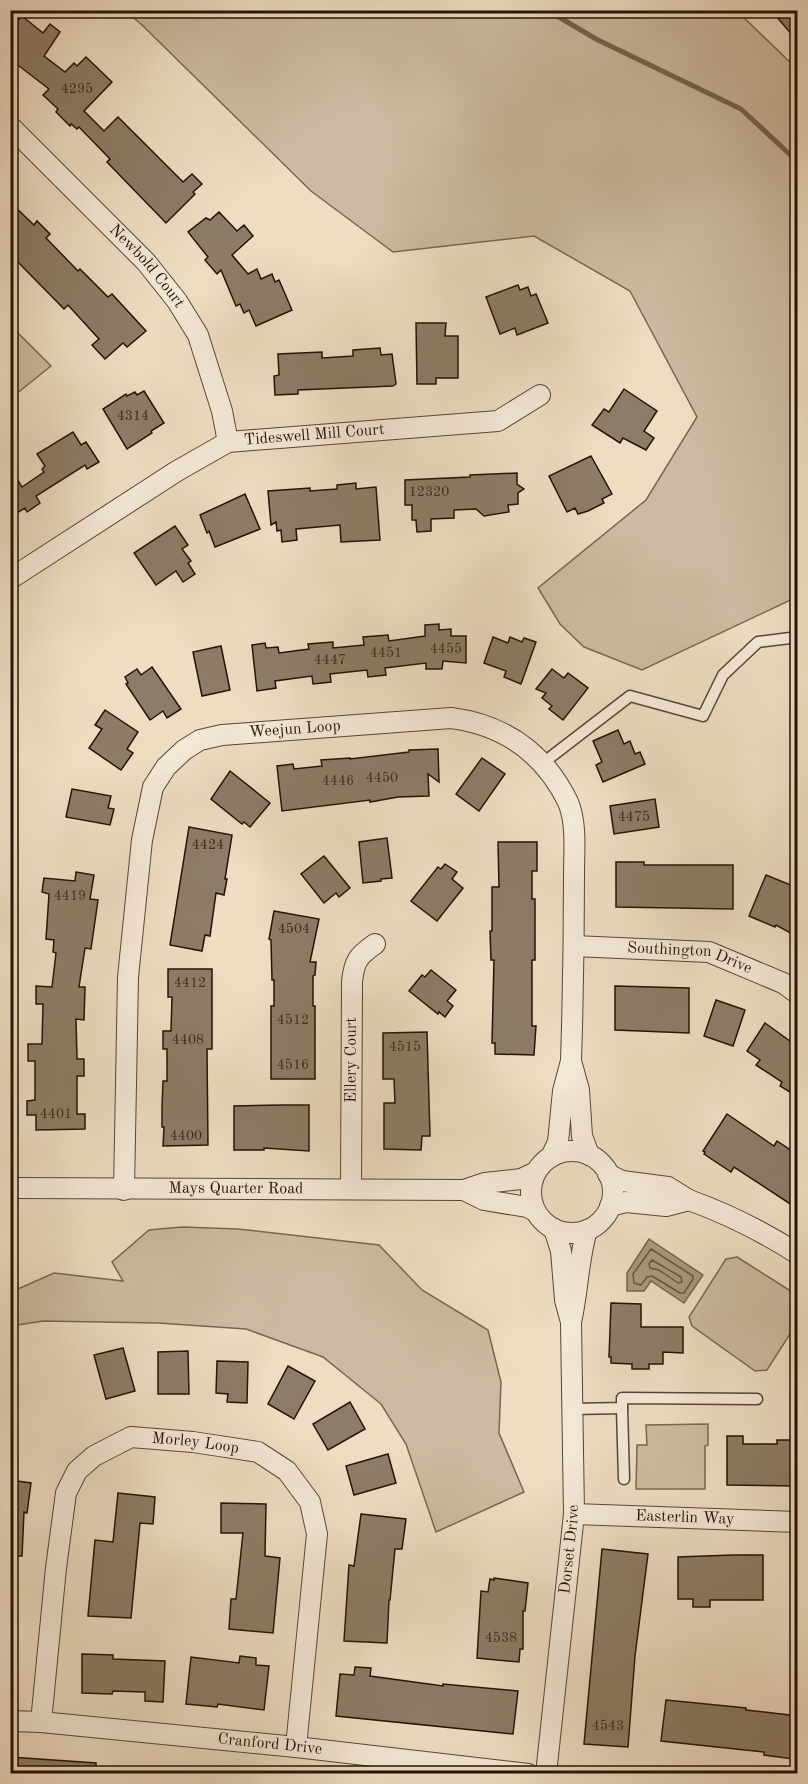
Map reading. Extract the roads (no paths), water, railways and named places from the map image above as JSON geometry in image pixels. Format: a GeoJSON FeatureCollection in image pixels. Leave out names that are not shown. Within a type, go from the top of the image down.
{"type":"FeatureCollection","features":[{"type":"Feature","properties":{"kind":"street","name":"Newbold Court"},"geometry":{"type":"LineString","coordinates":[[10,126],[146,262],[177,301],[198,335],[222,411],[228,442]]}},
{"type":"Feature","properties":{"kind":"street","name":"Tideswell Mill Court"},"geometry":{"type":"LineString","coordinates":[[10,579],[177,471],[228,442],[498,421],[540,395]]}},
{"type":"Feature","properties":{"kind":"street","name":"Weejun Loop"},"geometry":{"type":"LineString","coordinates":[[124,1190],[128,977],[142,840],[153,787],[166,767],[184,750],[201,740],[222,735],[451,718],[476,721],[501,731],[543,763],[568,803],[574,830],[571,1061],[563,1091],[558,1142],[551,1157]]}},
{"type":"Feature","properties":{"kind":"street","name":"Ellery Court"},"geometry":{"type":"LineString","coordinates":[[351,1188],[352,982],[354,965],[362,954],[375,944]]}},
{"type":"Feature","properties":{"kind":"street","name":"Southington Drive"},"geometry":{"type":"LineString","coordinates":[[574,946],[709,952],[783,983],[798,994]]}},
{"type":"Feature","properties":{"kind":"street","name":"Weejun Loop"},"geometry":{"type":"LineString","coordinates":[[571,1061],[579,1090],[582,1136],[589,1155]]}},
{"type":"Feature","properties":{"kind":"street"},"geometry":{"type":"LineString","coordinates":[[551,1157],[570,1151],[589,1155],[608,1173],[613,1195],[610,1206],[597,1225],[577,1233],[565,1233],[554,1229]]}},
{"type":"Feature","properties":{"kind":"street","name":"Mays Quarter Road"},"geometry":{"type":"LineString","coordinates":[[10,1188],[464,1190],[485,1183],[521,1179],[536,1172],[551,1157]]}},
{"type":"Feature","properties":{"kind":"street"},"geometry":{"type":"LineString","coordinates":[[535,1211],[531,1198],[536,1172]]}},
{"type":"Feature","properties":{"kind":"street"},"geometry":{"type":"LineString","coordinates":[[608,1173],[622,1181],[668,1187],[689,1200],[723,1212],[759,1229],[798,1254]]}},
{"type":"Feature","properties":{"kind":"street","name":"Mays Quarter Road"},"geometry":{"type":"LineString","coordinates":[[464,1190],[484,1200],[527,1207],[535,1211],[543,1222],[554,1229]]}},
{"type":"Feature","properties":{"kind":"street"},"geometry":{"type":"LineString","coordinates":[[610,1206],[626,1202],[666,1206],[689,1200]]}},
{"type":"Feature","properties":{"kind":"street","name":"Dorset Drive"},"geometry":{"type":"LineString","coordinates":[[546,1773],[573,1514],[571,1322],[565,1300],[561,1251],[554,1229]]}},
{"type":"Feature","properties":{"kind":"street","name":"Dorset Drive"},"geometry":{"type":"LineString","coordinates":[[571,1322],[587,1230]]}},
{"type":"Feature","properties":{"kind":"street","name":"Morley Loop"},"geometry":{"type":"LineString","coordinates":[[41,1722],[56,1568],[66,1493],[77,1472],[93,1456],[131,1437],[193,1442],[258,1452],[287,1470],[310,1502],[317,1534],[296,1747]]}},
{"type":"Feature","properties":{"kind":"street","name":"Easterlin Way"},"geometry":{"type":"LineString","coordinates":[[573,1514],[798,1522]]}},
{"type":"Feature","properties":{"kind":"street","name":"Cranford Drive"},"geometry":{"type":"LineString","coordinates":[[10,1721],[41,1722],[296,1747],[528,1773]]}},
{"type":"Feature","properties":{"kind":"lane"},"geometry":{"type":"LineString","coordinates":[[543,763],[630,696],[703,716],[723,675],[758,642],[798,637]]}},
{"type":"Feature","properties":{"kind":"lane"},"geometry":{"type":"LineString","coordinates":[[624,1479],[622,1398],[757,1399]]}},
{"type":"Feature","properties":{"kind":"lane"},"geometry":{"type":"LineString","coordinates":[[573,1409],[622,1408]]}},
{"type":"Feature","properties":{"kind":"water"},"geometry":{"type":"Polygon","coordinates":[[[649,1239],[703,1275],[684,1303],[651,1281],[644,1291],[627,1291],[627,1273],[649,1239]]]}},
{"type":"Feature","properties":{"kind":"waterway"},"geometry":{"type":"LineString","coordinates":[[547,10],[596,39],[741,109],[798,162]]}}]}
